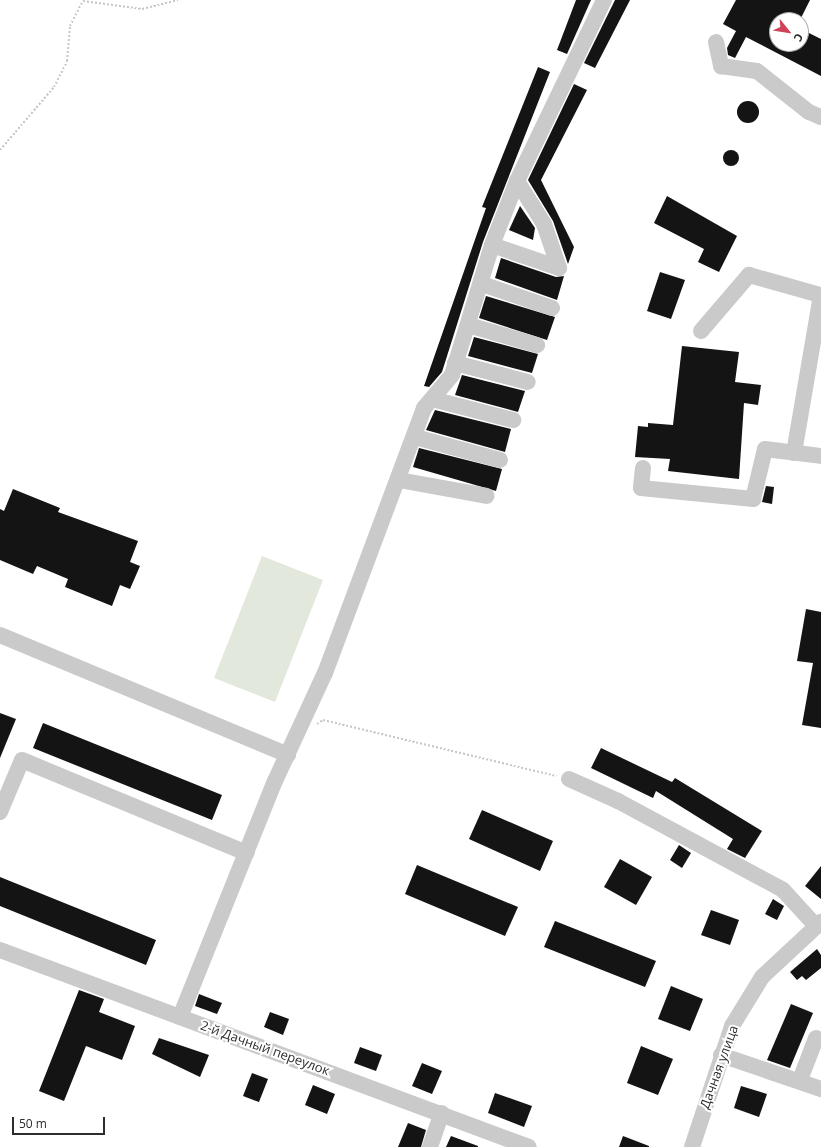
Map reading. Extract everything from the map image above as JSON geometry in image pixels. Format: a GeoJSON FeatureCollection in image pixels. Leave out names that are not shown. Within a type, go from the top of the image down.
{"type":"FeatureCollection","features":[{"type":"Feature","properties":{"kind":"street"},"geometry":{"type":"LineString","coordinates":[[180,1017],[288,755],[328,666],[416,437],[424,408],[452,375],[454,363],[482,284],[492,245],[517,182],[604,0]]}},
{"type":"Feature","properties":{"kind":"street"},"geometry":{"type":"LineString","coordinates":[[716,42],[721,66],[757,71],[808,112],[821,117]]}},
{"type":"Feature","properties":{"kind":"street"},"geometry":{"type":"LineString","coordinates":[[492,245],[559,268],[544,224],[517,182]]}},
{"type":"Feature","properties":{"kind":"street"},"geometry":{"type":"LineString","coordinates":[[701,331],[749,275],[821,295],[794,453]]}},
{"type":"Feature","properties":{"kind":"street"},"geometry":{"type":"LineString","coordinates":[[482,284],[552,308]]}},
{"type":"Feature","properties":{"kind":"street"},"geometry":{"type":"LineString","coordinates":[[468,325],[537,345]]}},
{"type":"Feature","properties":{"kind":"street"},"geometry":{"type":"LineString","coordinates":[[454,363],[528,382]]}},
{"type":"Feature","properties":{"kind":"street"},"geometry":{"type":"LineString","coordinates":[[432,399],[513,420]]}},
{"type":"Feature","properties":{"kind":"street"},"geometry":{"type":"LineString","coordinates":[[416,437],[500,460]]}},
{"type":"Feature","properties":{"kind":"street"},"geometry":{"type":"LineString","coordinates":[[643,468],[641,488],[753,499],[765,449],[821,456]]}},
{"type":"Feature","properties":{"kind":"street"},"geometry":{"type":"LineString","coordinates":[[399,480],[487,496]]}},
{"type":"Feature","properties":{"kind":"street"},"geometry":{"type":"LineString","coordinates":[[0,635],[288,755]]}},
{"type":"Feature","properties":{"kind":"street"},"geometry":{"type":"LineString","coordinates":[[0,812],[22,760],[247,853]]}},
{"type":"Feature","properties":{"kind":"street"},"geometry":{"type":"LineString","coordinates":[[569,779],[618,801],[783,890],[818,924]]}},
{"type":"Feature","properties":{"kind":"street","name":"Дачная улица"},"geometry":{"type":"LineString","coordinates":[[692,1147],[721,1055],[732,1026],[762,977],[818,924]]}},
{"type":"Feature","properties":{"kind":"street","name":"2-й Дачный переулок"},"geometry":{"type":"LineString","coordinates":[[0,950],[442,1113],[529,1147]]}},
{"type":"Feature","properties":{"kind":"street"},"geometry":{"type":"LineString","coordinates":[[800,1080],[816,1038]]}},
{"type":"Feature","properties":{"kind":"street"},"geometry":{"type":"LineString","coordinates":[[721,1055],[800,1080],[821,1090]]}},
{"type":"Feature","properties":{"kind":"street"},"geometry":{"type":"LineString","coordinates":[[430,1147],[442,1113]]}},
{"type":"Feature","properties":{"kind":"path"},"geometry":{"type":"LineString","coordinates":[[0,150],[54,87],[67,61],[70,26],[83,2],[142,9],[178,0]]}},
{"type":"Feature","properties":{"kind":"path"},"geometry":{"type":"LineString","coordinates":[[312,728],[323,720],[569,779]]}},
{"type":"Feature","properties":{"kind":"shaded area"},"geometry":{"type":"Polygon","coordinates":[[[262,556],[323,580],[275,702],[214,678],[262,556]]]}},
{"type":"Feature","properties":{"kind":"building"},"geometry":{"type":"Polygon","coordinates":[[[576,0],[591,0],[567,54],[557,50],[576,0]]]}},
{"type":"Feature","properties":{"kind":"building"},"geometry":{"type":"Polygon","coordinates":[[[615,0],[630,0],[595,68],[584,63],[615,0]]]}},
{"type":"Feature","properties":{"kind":"building"},"geometry":{"type":"Polygon","coordinates":[[[736,0],[810,0],[804,12],[769,12],[769,49],[746,37],[735,58],[728,55],[727,48],[736,31],[723,24],[736,0]]]}},
{"type":"Feature","properties":{"kind":"building"},"geometry":{"type":"Polygon","coordinates":[[[809,33],[821,39],[821,76],[775,52],[809,52],[809,33]]]}},
{"type":"Feature","properties":{"kind":"building"},"geometry":{"type":"Polygon","coordinates":[[[538,67],[550,72],[483,242],[442,372],[429,387],[424,386],[486,208],[482,207],[538,67]]]}},
{"type":"Feature","properties":{"kind":"building"},"geometry":{"type":"Polygon","coordinates":[[[574,84],[587,90],[541,180],[574,247],[568,264],[553,221],[528,180],[574,84]]]}},
{"type":"Feature","properties":{"kind":"building"},"geometry":{"type":"Polygon","coordinates":[[[748,101],[756,104],[759,112],[756,120],[748,123],[740,120],[737,112],[740,104],[748,101]]]}},
{"type":"Feature","properties":{"kind":"building"},"geometry":{"type":"Polygon","coordinates":[[[731,150],[737,152],[739,158],[737,164],[731,166],[725,164],[723,158],[725,152],[731,150]]]}},
{"type":"Feature","properties":{"kind":"building"},"geometry":{"type":"Polygon","coordinates":[[[667,196],[737,236],[719,272],[698,262],[704,249],[654,223],[667,196]]]}},
{"type":"Feature","properties":{"kind":"building"},"geometry":{"type":"Polygon","coordinates":[[[520,206],[535,228],[533,240],[509,230],[520,206]]]}},
{"type":"Feature","properties":{"kind":"building"},"geometry":{"type":"Polygon","coordinates":[[[501,258],[556,277],[564,276],[557,300],[495,278],[501,258]]]}},
{"type":"Feature","properties":{"kind":"building"},"geometry":{"type":"Polygon","coordinates":[[[660,272],[685,280],[671,319],[647,311],[660,272]]]}},
{"type":"Feature","properties":{"kind":"building"},"geometry":{"type":"Polygon","coordinates":[[[486,296],[555,317],[547,340],[479,318],[486,296]]]}},
{"type":"Feature","properties":{"kind":"building"},"geometry":{"type":"Polygon","coordinates":[[[474,337],[538,354],[532,373],[468,356],[474,337]]]}},
{"type":"Feature","properties":{"kind":"building"},"geometry":{"type":"Polygon","coordinates":[[[682,346],[739,352],[735,382],[761,385],[758,405],[744,403],[739,479],[668,471],[670,459],[635,457],[638,426],[648,427],[648,423],[673,425],[682,346]]]}},
{"type":"Feature","properties":{"kind":"building"},"geometry":{"type":"Polygon","coordinates":[[[462,375],[525,391],[518,412],[455,395],[462,375]]]}},
{"type":"Feature","properties":{"kind":"building"},"geometry":{"type":"Polygon","coordinates":[[[435,410],[511,429],[505,452],[426,430],[435,410]]]}},
{"type":"Feature","properties":{"kind":"building"},"geometry":{"type":"Polygon","coordinates":[[[419,448],[502,469],[496,491],[413,467],[419,448]]]}},
{"type":"Feature","properties":{"kind":"building"},"geometry":{"type":"Polygon","coordinates":[[[766,486],[774,487],[772,504],[762,502],[766,486]]]}},
{"type":"Feature","properties":{"kind":"building"},"geometry":{"type":"Polygon","coordinates":[[[13,489],[60,508],[58,512],[138,541],[130,562],[140,566],[130,589],[120,585],[112,606],[65,587],[68,579],[37,566],[33,574],[0,560],[0,509],[4,511],[13,489]]]}},
{"type":"Feature","properties":{"kind":"building"},"geometry":{"type":"Polygon","coordinates":[[[806,609],[821,612],[821,728],[802,725],[813,663],[797,661],[806,609]]]}},
{"type":"Feature","properties":{"kind":"building"},"geometry":{"type":"Polygon","coordinates":[[[0,713],[16,719],[0,758],[0,713]]]}},
{"type":"Feature","properties":{"kind":"building"},"geometry":{"type":"Polygon","coordinates":[[[43,723],[222,795],[212,820],[33,748],[43,723]]]}},
{"type":"Feature","properties":{"kind":"building"},"geometry":{"type":"Polygon","coordinates":[[[601,748],[672,782],[675,778],[762,831],[745,858],[727,849],[733,839],[656,791],[653,798],[591,768],[601,748]]]}},
{"type":"Feature","properties":{"kind":"building"},"geometry":{"type":"Polygon","coordinates":[[[482,810],[553,841],[540,871],[469,839],[482,810]]]}},
{"type":"Feature","properties":{"kind":"building"},"geometry":{"type":"Polygon","coordinates":[[[679,845],[691,853],[682,868],[670,860],[679,845]]]}},
{"type":"Feature","properties":{"kind":"building"},"geometry":{"type":"Polygon","coordinates":[[[620,859],[652,877],[636,905],[604,887],[620,859]]]}},
{"type":"Feature","properties":{"kind":"building"},"geometry":{"type":"Polygon","coordinates":[[[417,865],[518,907],[505,936],[405,894],[417,865]]]}},
{"type":"Feature","properties":{"kind":"building"},"geometry":{"type":"Polygon","coordinates":[[[821,866],[821,899],[805,886],[821,866]]]}},
{"type":"Feature","properties":{"kind":"building"},"geometry":{"type":"Polygon","coordinates":[[[0,877],[156,940],[146,965],[0,906],[0,877]]]}},
{"type":"Feature","properties":{"kind":"building"},"geometry":{"type":"Polygon","coordinates":[[[773,899],[784,906],[777,920],[765,914],[773,899]]]}},
{"type":"Feature","properties":{"kind":"building"},"geometry":{"type":"Polygon","coordinates":[[[711,910],[739,920],[730,945],[701,935],[711,910]]]}},
{"type":"Feature","properties":{"kind":"building"},"geometry":{"type":"Polygon","coordinates":[[[555,921],[656,961],[645,987],[544,947],[555,921]]]}},
{"type":"Feature","properties":{"kind":"building"},"geometry":{"type":"Polygon","coordinates":[[[817,949],[821,955],[821,968],[806,980],[802,976],[797,980],[790,972],[817,949]]]}},
{"type":"Feature","properties":{"kind":"building"},"geometry":{"type":"Polygon","coordinates":[[[671,986],[703,999],[690,1031],[658,1019],[671,986]]]}},
{"type":"Feature","properties":{"kind":"building"},"geometry":{"type":"Polygon","coordinates":[[[79,990],[104,999],[99,1012],[135,1026],[122,1060],[86,1046],[64,1101],[39,1091],[79,990]]]}},
{"type":"Feature","properties":{"kind":"building"},"geometry":{"type":"Polygon","coordinates":[[[199,994],[222,1003],[217,1014],[195,1006],[199,994]]]}},
{"type":"Feature","properties":{"kind":"building"},"geometry":{"type":"Polygon","coordinates":[[[791,1004],[813,1013],[790,1068],[767,1060],[791,1004]]]}},
{"type":"Feature","properties":{"kind":"building"},"geometry":{"type":"Polygon","coordinates":[[[270,1012],[289,1019],[283,1035],[264,1027],[270,1012]]]}},
{"type":"Feature","properties":{"kind":"building"},"geometry":{"type":"Polygon","coordinates":[[[159,1038],[209,1055],[200,1077],[152,1054],[159,1038]]]}},
{"type":"Feature","properties":{"kind":"building"},"geometry":{"type":"Polygon","coordinates":[[[641,1046],[673,1059],[658,1095],[627,1083],[641,1046]]]}},
{"type":"Feature","properties":{"kind":"building"},"geometry":{"type":"Polygon","coordinates":[[[360,1047],[382,1055],[376,1071],[354,1063],[360,1047]]]}},
{"type":"Feature","properties":{"kind":"building"},"geometry":{"type":"Polygon","coordinates":[[[422,1063],[442,1071],[432,1094],[412,1086],[422,1063]]]}},
{"type":"Feature","properties":{"kind":"building"},"geometry":{"type":"Polygon","coordinates":[[[252,1073],[268,1079],[259,1102],[243,1096],[252,1073]]]}},
{"type":"Feature","properties":{"kind":"building"},"geometry":{"type":"Polygon","coordinates":[[[313,1085],[335,1094],[327,1114],[305,1105],[313,1085]]]}},
{"type":"Feature","properties":{"kind":"building"},"geometry":{"type":"Polygon","coordinates":[[[741,1086],[767,1094],[759,1117],[734,1108],[741,1086]]]}},
{"type":"Feature","properties":{"kind":"building"},"geometry":{"type":"Polygon","coordinates":[[[495,1093],[532,1106],[524,1127],[488,1113],[495,1093]]]}},
{"type":"Feature","properties":{"kind":"building"},"geometry":{"type":"Polygon","coordinates":[[[408,1123],[426,1130],[421,1147],[398,1147],[408,1123]]]}},
{"type":"Feature","properties":{"kind":"building"},"geometry":{"type":"Polygon","coordinates":[[[451,1136],[478,1146],[478,1147],[446,1147],[451,1136]]]}},
{"type":"Feature","properties":{"kind":"building"},"geometry":{"type":"Polygon","coordinates":[[[623,1136],[649,1146],[649,1147],[619,1147],[623,1136]]]}}]}
